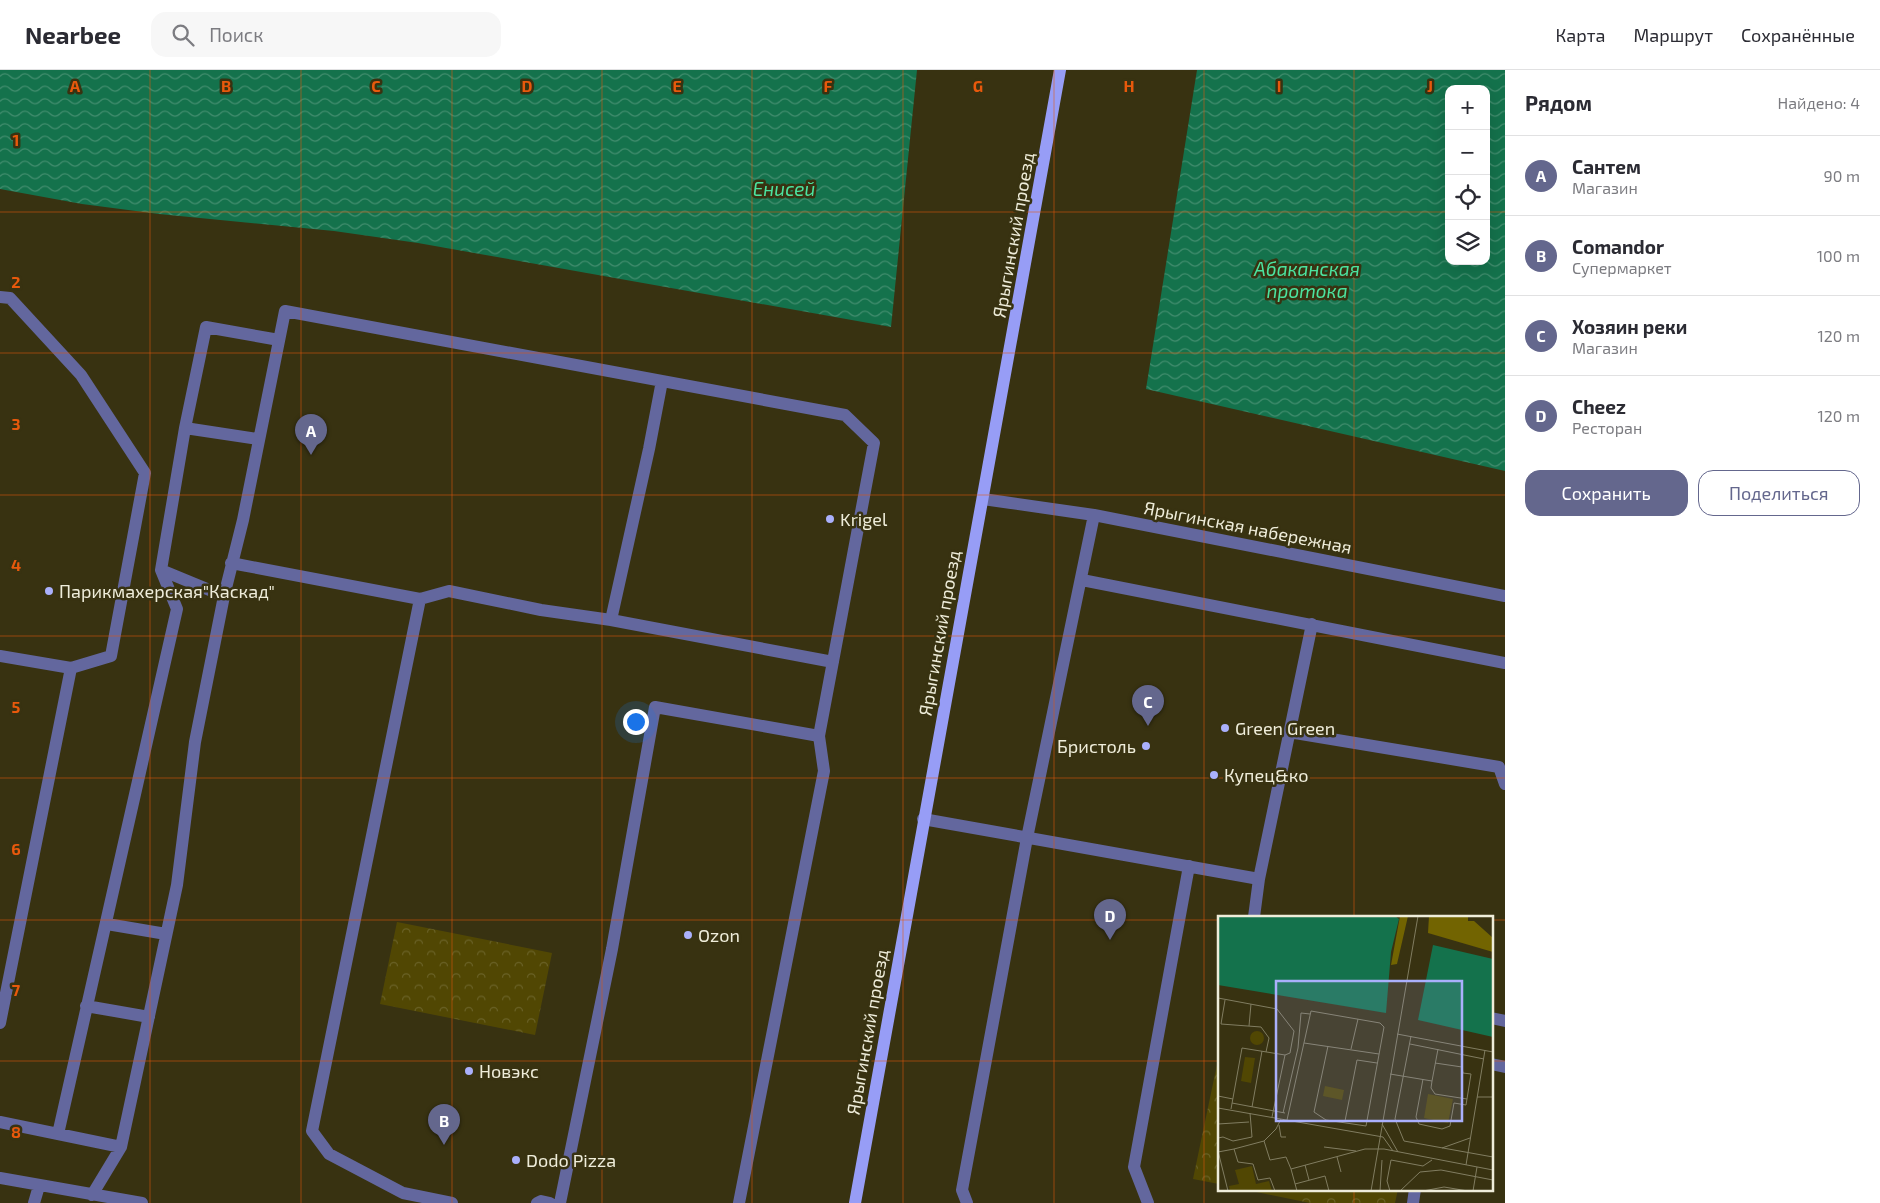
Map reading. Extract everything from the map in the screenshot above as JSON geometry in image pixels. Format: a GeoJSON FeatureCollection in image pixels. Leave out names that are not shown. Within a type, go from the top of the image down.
{"type":"FeatureCollection","features":[{"type":"Feature","properties":{"kind":"main road","name":"Ярыгинский проезд"},"geometry":{"type":"LineString","coordinates":[[855,1203],[1060,70]]}},
{"type":"Feature","properties":{"kind":"street"},"geometry":{"type":"LineString","coordinates":[[0,297],[10,298],[81,374],[145,473],[111,656],[71,668],[0,656]]}},
{"type":"Feature","properties":{"kind":"street"},"geometry":{"type":"LineString","coordinates":[[92,1194],[121,1147],[177,885],[195,742],[231,563],[243,520],[285,311],[844,414],[874,443],[819,736],[824,771],[739,1203]]}},
{"type":"Feature","properties":{"kind":"street"},"geometry":{"type":"LineString","coordinates":[[58,1134],[177,609],[161,570],[185,428],[206,327],[279,340]]}},
{"type":"Feature","properties":{"kind":"street"},"geometry":{"type":"LineString","coordinates":[[611,620],[662,381]]}},
{"type":"Feature","properties":{"kind":"street"},"geometry":{"type":"LineString","coordinates":[[185,428],[258,439]]}},
{"type":"Feature","properties":{"kind":"street","name":"Ярыгинская набережная"},"geometry":{"type":"LineString","coordinates":[[982,499],[1094,515],[1505,596]]}},
{"type":"Feature","properties":{"kind":"street"},"geometry":{"type":"LineString","coordinates":[[967,1203],[962,1190],[1027,838],[1094,515]]}},
{"type":"Feature","properties":{"kind":"street"},"geometry":{"type":"LineString","coordinates":[[231,563],[420,599],[449,591],[541,610],[611,620],[833,662]]}},
{"type":"Feature","properties":{"kind":"street"},"geometry":{"type":"LineString","coordinates":[[161,570],[224,596]]}},
{"type":"Feature","properties":{"kind":"street"},"geometry":{"type":"LineString","coordinates":[[1082,580],[1505,663]]}},
{"type":"Feature","properties":{"kind":"street"},"geometry":{"type":"LineString","coordinates":[[420,599],[312,1131],[329,1154],[401,1198],[452,1203]]}},
{"type":"Feature","properties":{"kind":"street"},"geometry":{"type":"LineString","coordinates":[[1254,916],[1259,879],[1312,624]]}},
{"type":"Feature","properties":{"kind":"street"},"geometry":{"type":"LineString","coordinates":[[0,1023],[71,668]]}},
{"type":"Feature","properties":{"kind":"street"},"geometry":{"type":"LineString","coordinates":[[560,1203],[612,949],[655,707],[819,736]]}},
{"type":"Feature","properties":{"kind":"street"},"geometry":{"type":"LineString","coordinates":[[1289,732],[1500,767],[1505,784]]}},
{"type":"Feature","properties":{"kind":"street"},"geometry":{"type":"LineString","coordinates":[[923,819],[1259,879]]}},
{"type":"Feature","properties":{"kind":"street"},"geometry":{"type":"LineString","coordinates":[[1148,1203],[1134,1167],[1189,866]]}},
{"type":"Feature","properties":{"kind":"street"},"geometry":{"type":"LineString","coordinates":[[107,924],[166,934]]}},
{"type":"Feature","properties":{"kind":"street"},"geometry":{"type":"LineString","coordinates":[[86,1006],[149,1017]]}},
{"type":"Feature","properties":{"kind":"street"},"geometry":{"type":"LineString","coordinates":[[1492,1018],[1505,1020]]}},
{"type":"Feature","properties":{"kind":"street"},"geometry":{"type":"LineString","coordinates":[[1492,1064],[1505,1067]]}},
{"type":"Feature","properties":{"kind":"street"},"geometry":{"type":"LineString","coordinates":[[0,1122],[121,1147]]}},
{"type":"Feature","properties":{"kind":"street"},"geometry":{"type":"LineString","coordinates":[[0,1178],[142,1203]]}},
{"type":"Feature","properties":{"kind":"street"},"geometry":{"type":"LineString","coordinates":[[34,1203],[39,1186]]}},
{"type":"Feature","properties":{"kind":"street"},"geometry":{"type":"LineString","coordinates":[[1412,1203],[1415,1190]]}},
{"type":"Feature","properties":{"kind":"street"},"geometry":{"type":"LineString","coordinates":[[537,1203],[541,1201],[550,1203]]}},
{"type":"Feature","properties":{"kind":"green space"},"geometry":{"type":"Polygon","coordinates":[[[397,922],[552,953],[535,1035],[380,1004],[397,922]]]}},
{"type":"Feature","properties":{"kind":"green space"},"geometry":{"type":"Polygon","coordinates":[[[1218,1060],[1218,1184],[1193,1179],[1218,1060]]]}},
{"type":"Feature","properties":{"kind":"green space"},"geometry":{"type":"Polygon","coordinates":[[[1247,1190],[1398,1190],[1395,1203],[1310,1203],[1247,1190]]]}},
{"type":"Feature","properties":{"kind":"water","name":"Енисей"},"geometry":{"type":"Polygon","coordinates":[[[0,70],[917,70],[891,327],[418,243],[334,231],[159,214],[82,204],[0,189],[0,70]]]}},
{"type":"Feature","properties":{"kind":"water","name":"Абаканская протока"},"geometry":{"type":"Polygon","coordinates":[[[1197,70],[1505,70],[1505,471],[1146,389],[1197,70]]]}},
{"type":"Feature","properties":{"kind":"place","name":"Сантем"},"geometry":{"type":"Point","coordinates":[311,455]}},
{"type":"Feature","properties":{"kind":"place","name":"Krigel"},"geometry":{"type":"Point","coordinates":[830,519]}},
{"type":"Feature","properties":{"kind":"place","name":"Парикмахерская\"Каскад\""},"geometry":{"type":"Point","coordinates":[49,591]}},
{"type":"Feature","properties":{"kind":"place","name":"Хозяин реки"},"geometry":{"type":"Point","coordinates":[1148,726]}},
{"type":"Feature","properties":{"kind":"place","name":"Green Green"},"geometry":{"type":"Point","coordinates":[1225,728]}},
{"type":"Feature","properties":{"kind":"place","name":"Бристоль"},"geometry":{"type":"Point","coordinates":[1146,746]}},
{"type":"Feature","properties":{"kind":"place","name":"Купец&ко"},"geometry":{"type":"Point","coordinates":[1214,775]}},
{"type":"Feature","properties":{"kind":"place","name":"Ozon"},"geometry":{"type":"Point","coordinates":[688,935]}},
{"type":"Feature","properties":{"kind":"place","name":"Cheez"},"geometry":{"type":"Point","coordinates":[1110,940]}},
{"type":"Feature","properties":{"kind":"place","name":"Новэкс"},"geometry":{"type":"Point","coordinates":[469,1071]}},
{"type":"Feature","properties":{"kind":"place","name":"Comandor"},"geometry":{"type":"Point","coordinates":[444,1145]}},
{"type":"Feature","properties":{"kind":"place","name":"Dodo Pizza"},"geometry":{"type":"Point","coordinates":[516,1160]}}]}
